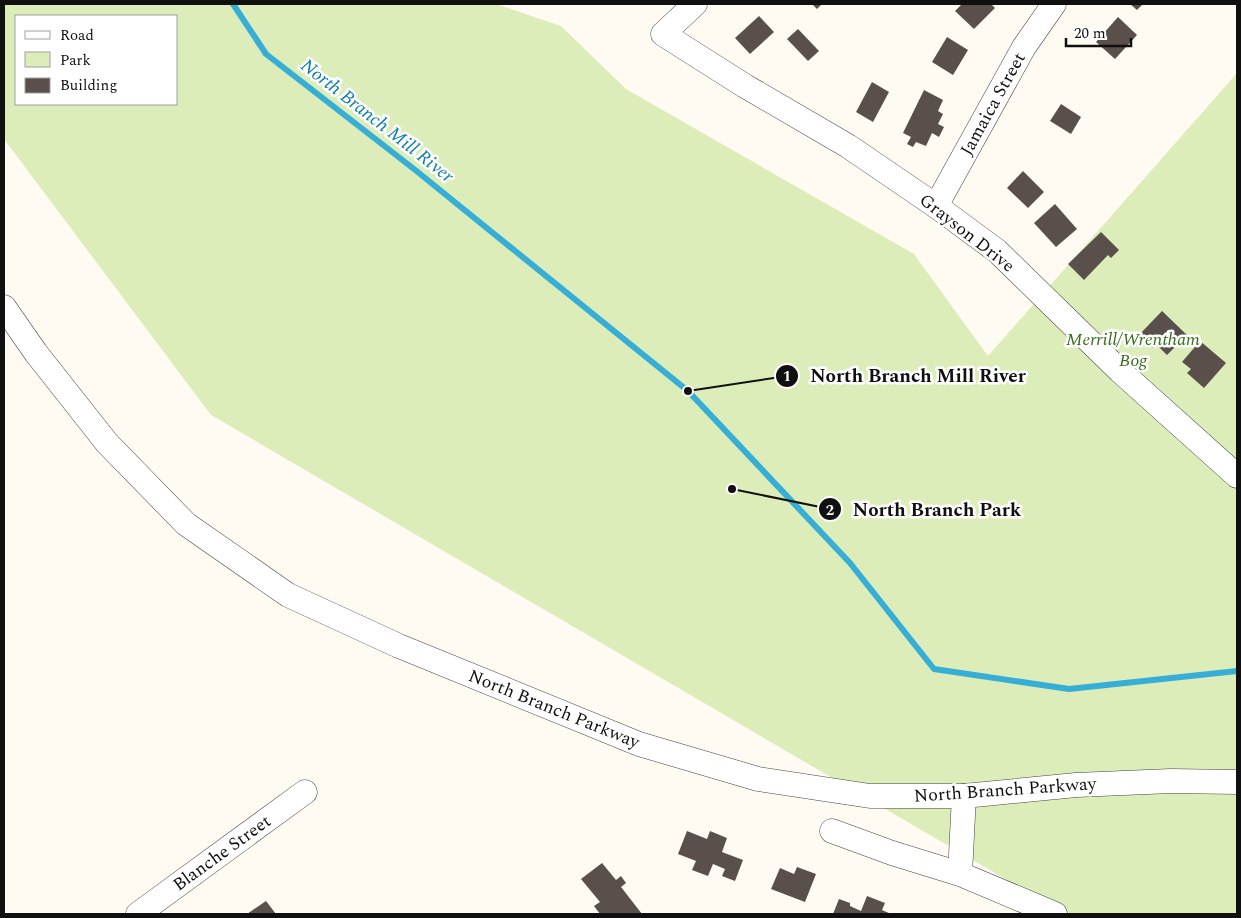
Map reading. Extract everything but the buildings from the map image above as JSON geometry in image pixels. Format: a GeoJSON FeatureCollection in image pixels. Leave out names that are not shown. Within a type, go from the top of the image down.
{"type":"FeatureCollection","features":[{"type":"Feature","properties":{"kind":"street","name":"Grayson Drive"},"geometry":{"type":"LineString","coordinates":[[695,4],[663,34],[745,86],[848,146],[936,206],[997,251],[1120,371],[1237,476]]}},
{"type":"Feature","properties":{"kind":"street","name":"Jamaica Street"},"geometry":{"type":"LineString","coordinates":[[936,206],[1024,47],[1054,4]]}},
{"type":"Feature","properties":{"kind":"street","name":"North Branch Parkway"},"geometry":{"type":"LineString","coordinates":[[4,307],[36,353],[107,443],[186,524],[288,595],[399,646],[639,744],[762,780],[870,796],[964,796],[1076,784],[1237,782]]}},
{"type":"Feature","properties":{"kind":"street","name":"Blanche Street"},"geometry":{"type":"LineString","coordinates":[[149,911],[305,792]]}},
{"type":"Feature","properties":{"kind":"street"},"geometry":{"type":"LineString","coordinates":[[960,874],[964,796]]}},
{"type":"Feature","properties":{"kind":"street"},"geometry":{"type":"LineString","coordinates":[[832,831],[960,874],[1055,914]]}},
{"type":"Feature","properties":{"kind":"green space","name":"Merrill/Wrentham Bog"},"geometry":{"type":"Polygon","coordinates":[[[4,4],[496,4],[561,26],[626,89],[914,254],[988,356],[1237,73],[1237,914],[1065,914],[211,415],[4,139],[4,4]]]}},
{"type":"Feature","properties":{"kind":"waterway","name":"North Branch Mill River"},"geometry":{"type":"LineString","coordinates":[[233,4],[266,54],[414,169],[688,391],[850,563],[934,669],[1069,689],[1237,671]]}},
{"type":"Feature","properties":{"kind":"place","name":"North Branch Mill River"},"geometry":{"type":"Point","coordinates":[688,391]}},
{"type":"Feature","properties":{"kind":"place","name":"North Branch Park"},"geometry":{"type":"Point","coordinates":[732,489]}}]}
